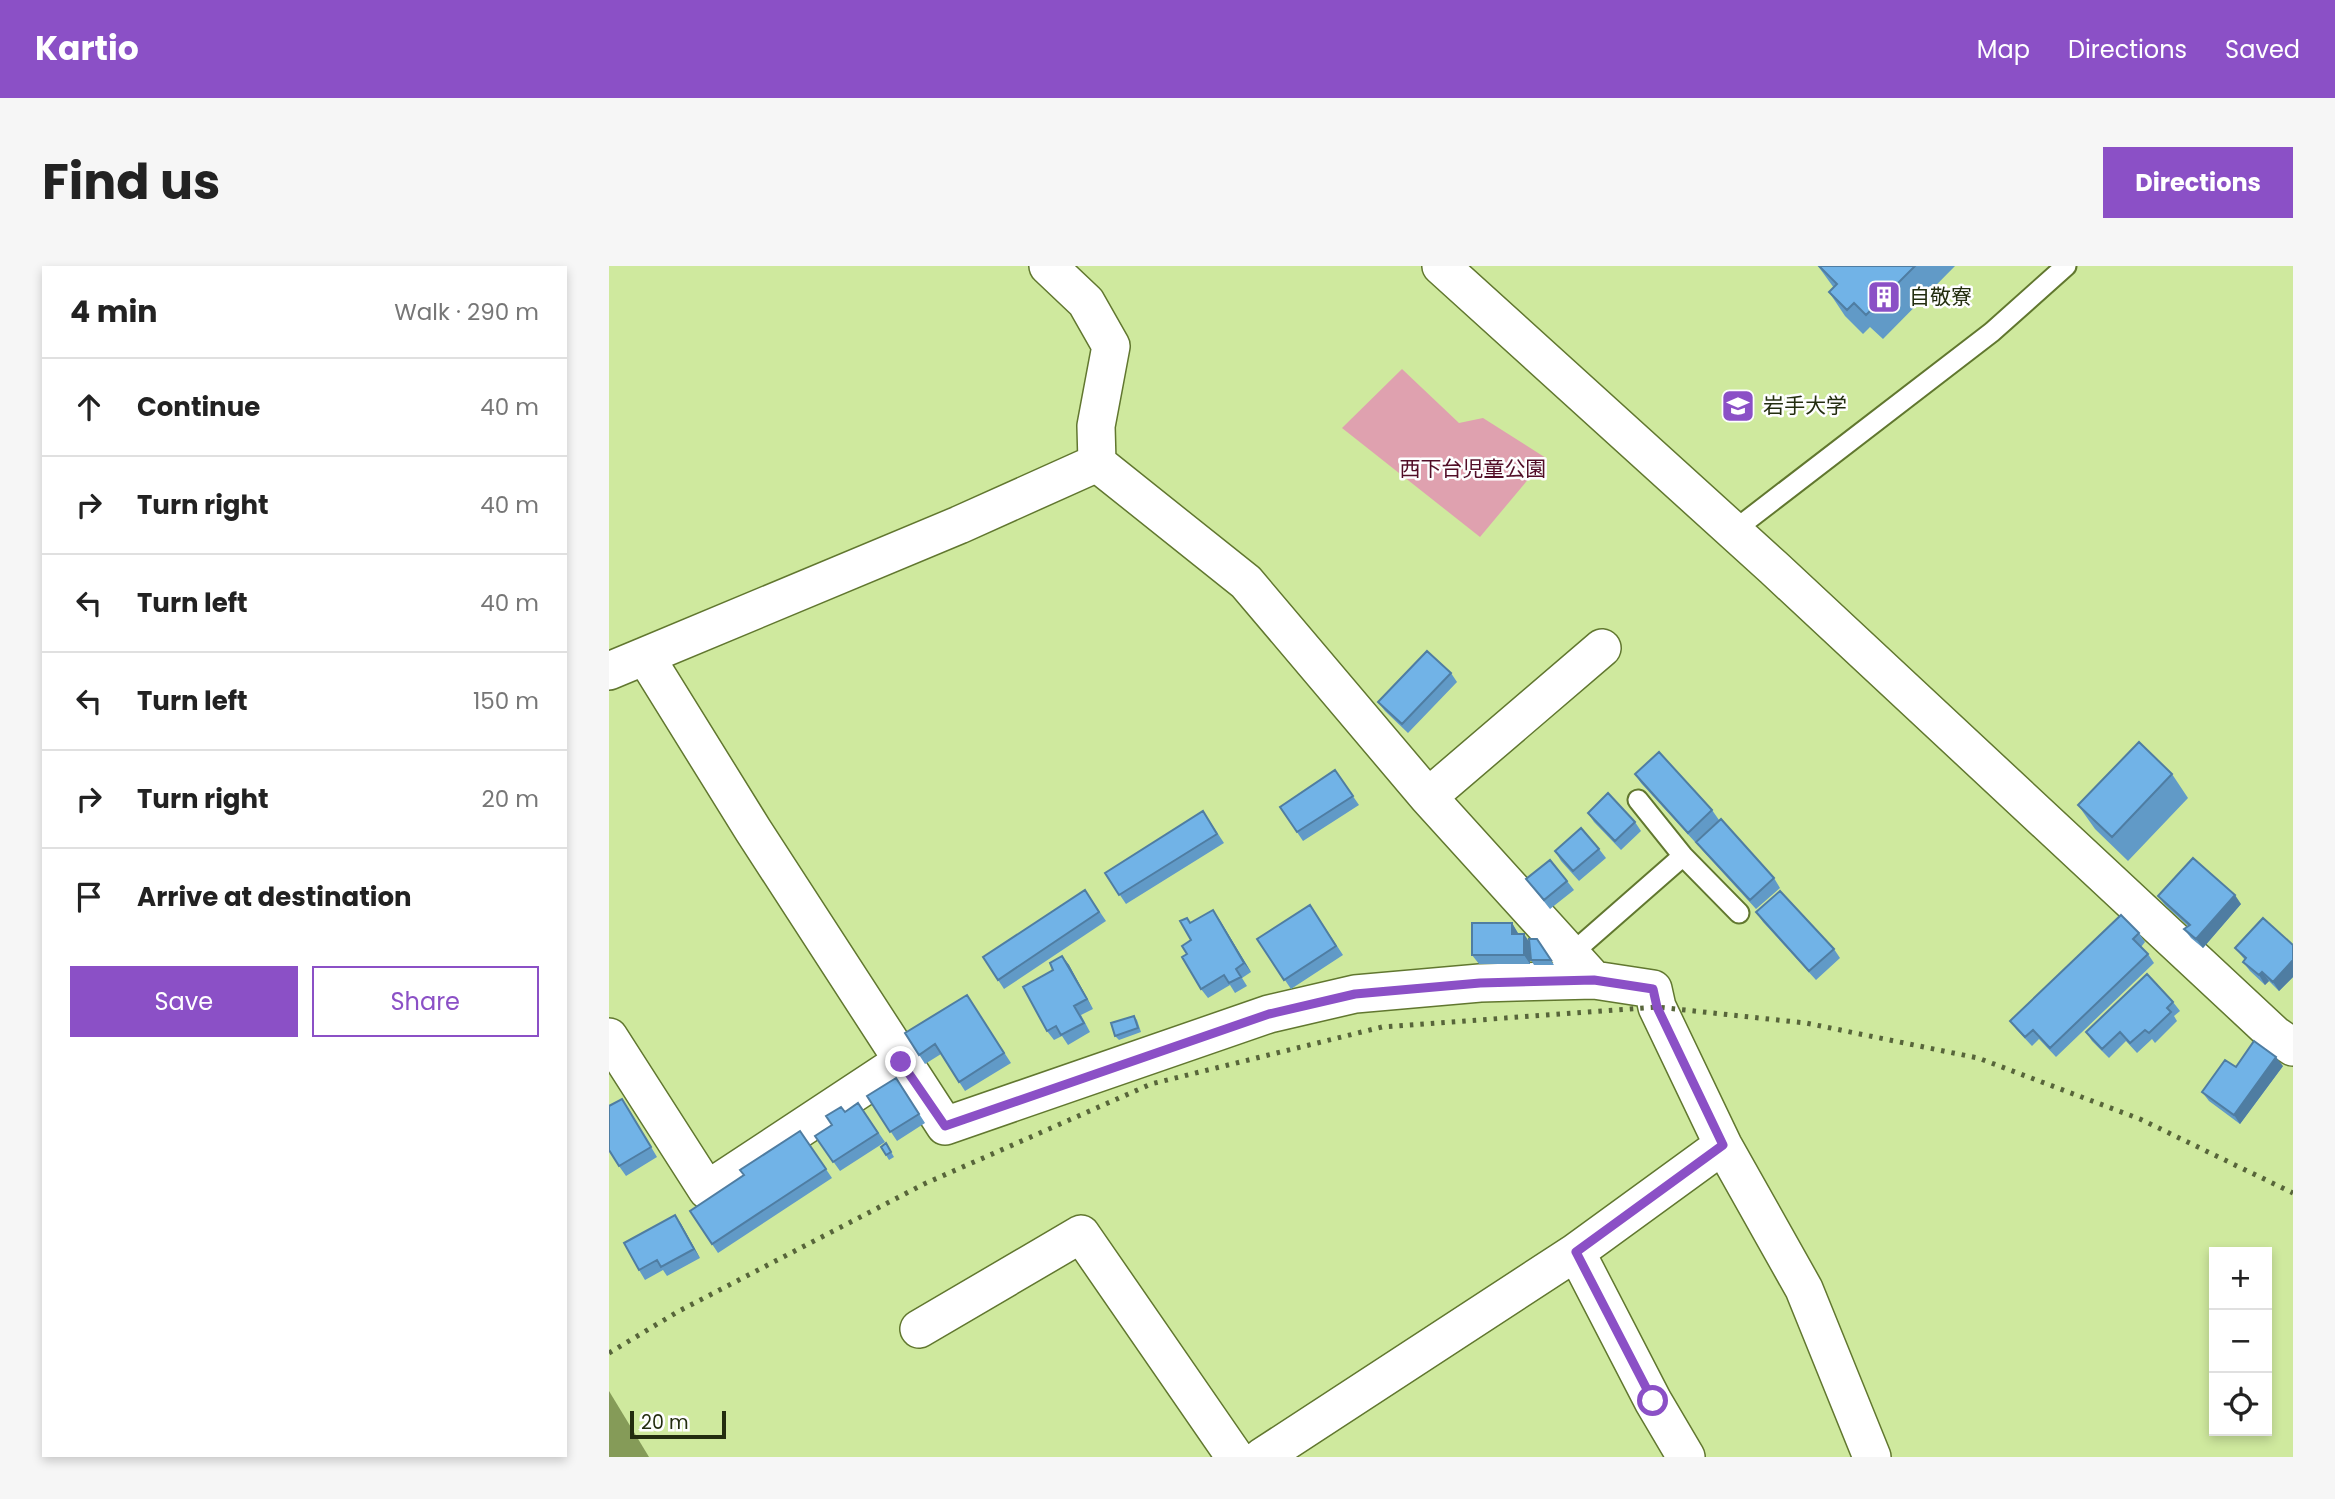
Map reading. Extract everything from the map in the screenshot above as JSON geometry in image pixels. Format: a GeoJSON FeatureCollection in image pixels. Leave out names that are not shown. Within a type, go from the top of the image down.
{"type":"FeatureCollection","features":[{"type":"Feature","properties":{"kind":"street"},"geometry":{"type":"LineString","coordinates":[[1048,266],[1086,302],[1111,346],[1096,426],[1097,463],[1245,582],[1428,797],[1582,968]]}},
{"type":"Feature","properties":{"kind":"street"},"geometry":{"type":"LineString","coordinates":[[1441,266],[2096,865],[2275,1035],[2293,1047]]}},
{"type":"Feature","properties":{"kind":"street"},"geometry":{"type":"LineString","coordinates":[[609,671],[959,525],[1097,463]]}},
{"type":"Feature","properties":{"kind":"street"},"geometry":{"type":"LineString","coordinates":[[1428,797],[1602,648]]}},
{"type":"Feature","properties":{"kind":"street"},"geometry":{"type":"LineString","coordinates":[[645,656],[901,1062],[945,1126],[1269,1014],[1355,994],[1480,983],[1582,968],[1653,989],[1657,1007],[1723,1145],[1804,1289],[1872,1457]]}},
{"type":"Feature","properties":{"kind":"street"},"geometry":{"type":"LineString","coordinates":[[609,1037],[708,1190],[901,1062]]}},
{"type":"Feature","properties":{"kind":"street"},"geometry":{"type":"LineString","coordinates":[[1262,1457],[1576,1252],[1723,1145]]}},
{"type":"Feature","properties":{"kind":"street"},"geometry":{"type":"LineString","coordinates":[[919,1329],[1081,1234],[1235,1457]]}},
{"type":"Feature","properties":{"kind":"street"},"geometry":{"type":"LineString","coordinates":[[1576,1252],[1653,1401],[1686,1457]]}},
{"type":"Feature","properties":{"kind":"lane"},"geometry":{"type":"LineString","coordinates":[[1732,532],[1992,332],[2066,266]]}},
{"type":"Feature","properties":{"kind":"lane"},"geometry":{"type":"LineString","coordinates":[[1638,800],[1683,856],[1739,913]]}},
{"type":"Feature","properties":{"kind":"lane"},"geometry":{"type":"LineString","coordinates":[[1582,968],[1683,856]]}},
{"type":"Feature","properties":{"kind":"green space","name":"西下台児童公園"},"geometry":{"type":"Polygon","coordinates":[[[1402,369],[1459,423],[1483,418],[1546,458],[1480,537],[1342,428],[1402,369]]]}},
{"type":"Feature","properties":{"kind":"shaded area"},"geometry":{"type":"Polygon","coordinates":[[[609,1391],[649,1457],[609,1457],[609,1391]]]}},
{"type":"Feature","properties":{"kind":"building"},"geometry":{"type":"Polygon","coordinates":[[[1819,266],[1915,266],[1866,315],[1854,303],[1847,310],[1829,292],[1837,284],[1819,266]]]}},
{"type":"Feature","properties":{"kind":"building"},"geometry":{"type":"Polygon","coordinates":[[[1427,651],[1451,673],[1402,724],[1378,702],[1427,651]]]}},
{"type":"Feature","properties":{"kind":"building"},"geometry":{"type":"Polygon","coordinates":[[[2139,742],[2172,774],[2112,837],[2078,805],[2139,742]]]}},
{"type":"Feature","properties":{"kind":"building"},"geometry":{"type":"Polygon","coordinates":[[[1659,752],[1712,810],[1688,833],[1635,774],[1659,752]]]}},
{"type":"Feature","properties":{"kind":"building"},"geometry":{"type":"Polygon","coordinates":[[[1335,770],[1353,796],[1297,832],[1280,807],[1335,770]]]}},
{"type":"Feature","properties":{"kind":"building"},"geometry":{"type":"Polygon","coordinates":[[[1608,793],[1635,822],[1615,841],[1588,813],[1608,793]]]}},
{"type":"Feature","properties":{"kind":"building"},"geometry":{"type":"Polygon","coordinates":[[[1203,811],[1217,834],[1119,895],[1105,873],[1203,811]]]}},
{"type":"Feature","properties":{"kind":"building"},"geometry":{"type":"Polygon","coordinates":[[[1721,819],[1774,878],[1750,900],[1696,842],[1721,819]]]}},
{"type":"Feature","properties":{"kind":"building"},"geometry":{"type":"Polygon","coordinates":[[[1581,828],[1599,849],[1573,871],[1555,851],[1581,828]]]}},
{"type":"Feature","properties":{"kind":"building"},"geometry":{"type":"Polygon","coordinates":[[[2193,858],[2235,895],[2196,939],[2184,929],[2190,925],[2158,896],[2193,858]]]}},
{"type":"Feature","properties":{"kind":"building"},"geometry":{"type":"Polygon","coordinates":[[[1550,860],[1567,881],[1544,900],[1526,879],[1550,860]]]}},
{"type":"Feature","properties":{"kind":"building"},"geometry":{"type":"Polygon","coordinates":[[[1085,890],[1099,912],[998,980],[983,957],[1085,890]]]}},
{"type":"Feature","properties":{"kind":"building"},"geometry":{"type":"Polygon","coordinates":[[[1780,891],[1834,949],[1809,971],[1756,912],[1780,891]]]}},
{"type":"Feature","properties":{"kind":"building"},"geometry":{"type":"Polygon","coordinates":[[[1310,905],[1336,946],[1284,980],[1257,939],[1310,905]]]}},
{"type":"Feature","properties":{"kind":"building"},"geometry":{"type":"Polygon","coordinates":[[[1213,910],[1244,963],[1236,969],[1241,977],[1229,983],[1224,975],[1201,989],[1182,957],[1187,954],[1182,946],[1191,940],[1180,921],[1187,918],[1190,923],[1213,910]]]}},
{"type":"Feature","properties":{"kind":"building"},"geometry":{"type":"Polygon","coordinates":[[[2121,915],[2139,933],[2133,939],[2148,954],[2050,1048],[2033,1030],[2025,1037],[2010,1021],[2121,915]]]}},
{"type":"Feature","properties":{"kind":"building"},"geometry":{"type":"Polygon","coordinates":[[[2263,918],[2293,945],[2293,960],[2273,982],[2262,972],[2259,975],[2243,962],[2246,958],[2235,948],[2263,918]]]}},
{"type":"Feature","properties":{"kind":"building"},"geometry":{"type":"Polygon","coordinates":[[[1472,923],[1512,923],[1512,934],[1524,934],[1524,955],[1472,955],[1472,923]]]}},
{"type":"Feature","properties":{"kind":"building"},"geometry":{"type":"Polygon","coordinates":[[[1529,939],[1537,939],[1551,960],[1531,960],[1529,939]]]}},
{"type":"Feature","properties":{"kind":"building"},"geometry":{"type":"Polygon","coordinates":[[[1062,956],[1087,999],[1074,1006],[1084,1023],[1061,1035],[1056,1026],[1047,1031],[1023,987],[1053,970],[1050,963],[1062,956]]]}},
{"type":"Feature","properties":{"kind":"building"},"geometry":{"type":"Polygon","coordinates":[[[2147,974],[2173,1002],[2167,1008],[2171,1012],[2149,1033],[2145,1030],[2130,1043],[2120,1032],[2102,1049],[2086,1032],[2147,974]]]}},
{"type":"Feature","properties":{"kind":"building"},"geometry":{"type":"Polygon","coordinates":[[[967,995],[1004,1053],[959,1082],[935,1044],[919,1055],[905,1033],[967,995]]]}},
{"type":"Feature","properties":{"kind":"building"},"geometry":{"type":"Polygon","coordinates":[[[1134,1016],[1138,1028],[1115,1036],[1111,1023],[1134,1016]]]}},
{"type":"Feature","properties":{"kind":"building"},"geometry":{"type":"Polygon","coordinates":[[[2254,1041],[2276,1057],[2234,1115],[2202,1092],[2225,1060],[2236,1067],[2254,1041]]]}},
{"type":"Feature","properties":{"kind":"building"},"geometry":{"type":"Polygon","coordinates":[[[896,1078],[919,1114],[890,1132],[867,1096],[896,1078]]]}},
{"type":"Feature","properties":{"kind":"building"},"geometry":{"type":"Polygon","coordinates":[[[622,1099],[651,1147],[619,1166],[609,1150],[609,1106],[622,1099]]]}},
{"type":"Feature","properties":{"kind":"building"},"geometry":{"type":"Polygon","coordinates":[[[858,1103],[878,1133],[833,1162],[815,1136],[832,1125],[826,1116],[841,1107],[845,1112],[858,1103]]]}},
{"type":"Feature","properties":{"kind":"building"},"geometry":{"type":"Polygon","coordinates":[[[800,1131],[826,1169],[712,1244],[690,1211],[744,1175],[740,1170],[800,1131]]]}},
{"type":"Feature","properties":{"kind":"building"},"geometry":{"type":"Polygon","coordinates":[[[886,1143],[891,1152],[886,1155],[881,1147],[886,1143]]]}},
{"type":"Feature","properties":{"kind":"building"},"geometry":{"type":"Polygon","coordinates":[[[675,1215],[694,1249],[661,1267],[657,1260],[639,1270],[624,1243],[675,1215]]]}},
{"type":"Feature","properties":{"kind":"railway"},"geometry":{"type":"LineString","coordinates":[[609,1353],[679,1311],[924,1184],[1151,1084],[1382,1027],[1657,1007],[1806,1023],[1978,1058],[2140,1119],[2293,1193]]}},
{"type":"Feature","properties":{"kind":"place","name":"自敬寮"},"geometry":{"type":"Point","coordinates":[1884,297]}},
{"type":"Feature","properties":{"kind":"place","name":"岩手大学"},"geometry":{"type":"Point","coordinates":[1738,406]}},
{"type":"Feature","properties":{"kind":"route"},"geometry":{"type":"LineString","coordinates":[[901,1062],[945,1126],[1269,1014],[1355,994],[1480,983],[1594,980],[1653,989],[1657,1007],[1723,1145],[1576,1252],[1653,1401]]}}]}
